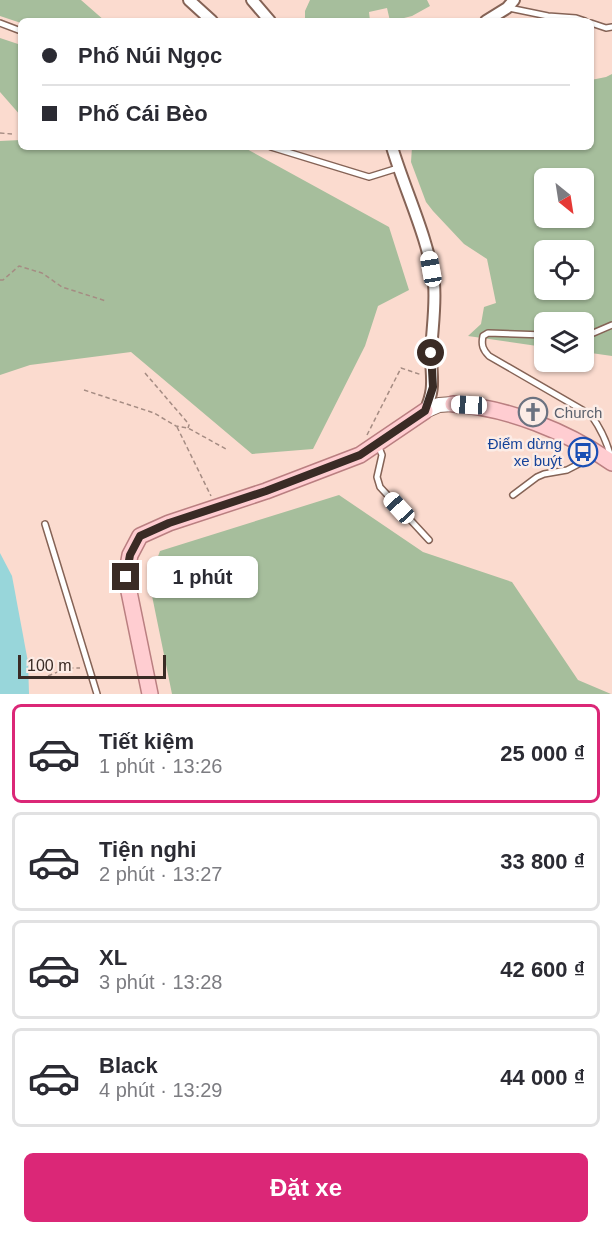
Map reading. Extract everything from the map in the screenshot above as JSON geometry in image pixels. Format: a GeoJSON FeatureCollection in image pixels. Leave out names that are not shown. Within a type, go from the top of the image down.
{"type":"FeatureCollection","features":[{"type":"Feature","properties":{"kind":"main road"},"geometry":{"type":"LineString","coordinates":[[150,694],[126,577],[130,555],[140,536],[169,523],[266,491],[360,455],[425,411],[439,405],[469,405],[517,416],[557,432],[598,453],[612,463]]}},
{"type":"Feature","properties":{"kind":"street"},"geometry":{"type":"LineString","coordinates":[[189,0],[209,18]]}},
{"type":"Feature","properties":{"kind":"street"},"geometry":{"type":"LineString","coordinates":[[252,0],[267,18]]}},
{"type":"Feature","properties":{"kind":"street"},"geometry":{"type":"LineString","coordinates":[[490,18],[510,4]]}},
{"type":"Feature","properties":{"kind":"street"},"geometry":{"type":"LineString","coordinates":[[393,150],[429,254],[434,285],[431,353],[433,382],[425,411]]}},
{"type":"Feature","properties":{"kind":"street"},"geometry":{"type":"LineString","coordinates":[[433,382],[443,398],[453,404]]}},
{"type":"Feature","properties":{"kind":"lane"},"geometry":{"type":"LineString","coordinates":[[510,4],[548,16],[576,18]]}},
{"type":"Feature","properties":{"kind":"lane"},"geometry":{"type":"LineString","coordinates":[[0,23],[18,30]]}},
{"type":"Feature","properties":{"kind":"lane"},"geometry":{"type":"LineString","coordinates":[[594,24],[606,28],[612,27]]}},
{"type":"Feature","properties":{"kind":"lane"},"geometry":{"type":"LineString","coordinates":[[281,150],[369,177],[398,168]]}},
{"type":"Feature","properties":{"kind":"lane"},"geometry":{"type":"LineString","coordinates":[[594,333],[612,326]]}},
{"type":"Feature","properties":{"kind":"lane"},"geometry":{"type":"LineString","coordinates":[[534,335],[488,333],[483,336],[482,343],[489,356],[591,415],[602,431],[612,463]]}},
{"type":"Feature","properties":{"kind":"lane"},"geometry":{"type":"LineString","coordinates":[[377,444],[382,455],[377,477],[380,487],[429,540]]}},
{"type":"Feature","properties":{"kind":"lane"},"geometry":{"type":"LineString","coordinates":[[513,495],[537,477],[567,470],[598,453]]}},
{"type":"Feature","properties":{"kind":"lane"},"geometry":{"type":"LineString","coordinates":[[45,524],[97,694]]}},
{"type":"Feature","properties":{"kind":"path"},"geometry":{"type":"LineString","coordinates":[[0,134],[12,134]]}},
{"type":"Feature","properties":{"kind":"path"},"geometry":{"type":"LineString","coordinates":[[0,280],[19,266],[42,273],[62,287],[106,302]]}},
{"type":"Feature","properties":{"kind":"path"},"geometry":{"type":"LineString","coordinates":[[360,455],[367,433],[401,368],[433,382]]}},
{"type":"Feature","properties":{"kind":"path"},"geometry":{"type":"LineString","coordinates":[[145,373],[187,422],[188,428]]}},
{"type":"Feature","properties":{"kind":"path"},"geometry":{"type":"LineString","coordinates":[[84,390],[154,413],[226,449]]}},
{"type":"Feature","properties":{"kind":"path"},"geometry":{"type":"LineString","coordinates":[[176,426],[216,507]]}},
{"type":"Feature","properties":{"kind":"path"},"geometry":{"type":"LineString","coordinates":[[48,675],[67,668],[89,671]]}},
{"type":"Feature","properties":{"kind":"green space"},"geometry":{"type":"Polygon","coordinates":[[[0,0],[81,0],[102,18],[18,18],[18,22],[0,16],[0,0]]]}},
{"type":"Feature","properties":{"kind":"green space"},"geometry":{"type":"Polygon","coordinates":[[[310,0],[427,0],[430,6],[404,18],[389,18],[387,8],[369,12],[370,18],[305,18],[305,11],[310,0]]]}},
{"type":"Feature","properties":{"kind":"green space"},"geometry":{"type":"Polygon","coordinates":[[[0,38],[18,44],[18,113],[0,92],[0,38]]]}},
{"type":"Feature","properties":{"kind":"green space"},"geometry":{"type":"Polygon","coordinates":[[[612,74],[612,356],[594,353],[594,312],[534,312],[534,346],[468,336],[481,324],[484,307],[496,303],[487,259],[464,244],[426,202],[411,162],[412,150],[594,150],[594,79],[612,74]]]}},
{"type":"Feature","properties":{"kind":"green space"},"geometry":{"type":"Polygon","coordinates":[[[18,140],[18,150],[248,150],[389,227],[409,290],[378,306],[365,346],[313,449],[252,454],[131,352],[30,365],[0,375],[0,141],[18,140]]]}},
{"type":"Feature","properties":{"kind":"green space"},"geometry":{"type":"Polygon","coordinates":[[[339,495],[423,552],[512,582],[578,680],[611,694],[172,694],[149,581],[160,551],[339,495]]]}},
{"type":"Feature","properties":{"kind":"water"},"geometry":{"type":"Polygon","coordinates":[[[0,553],[12,576],[28,662],[29,694],[0,694],[0,553]]]}},
{"type":"Feature","properties":{"kind":"place","name":"Church"},"geometry":{"type":"Point","coordinates":[533,412]}},
{"type":"Feature","properties":{"kind":"place","name":"Điểm dừng xe buýt"},"geometry":{"type":"Point","coordinates":[583,452]}},
{"type":"Feature","properties":{"kind":"route"},"geometry":{"type":"LineString","coordinates":[[126,577],[130,555],[140,536],[169,523],[266,491],[360,455],[425,411],[433,387],[431,353]]}}]}
